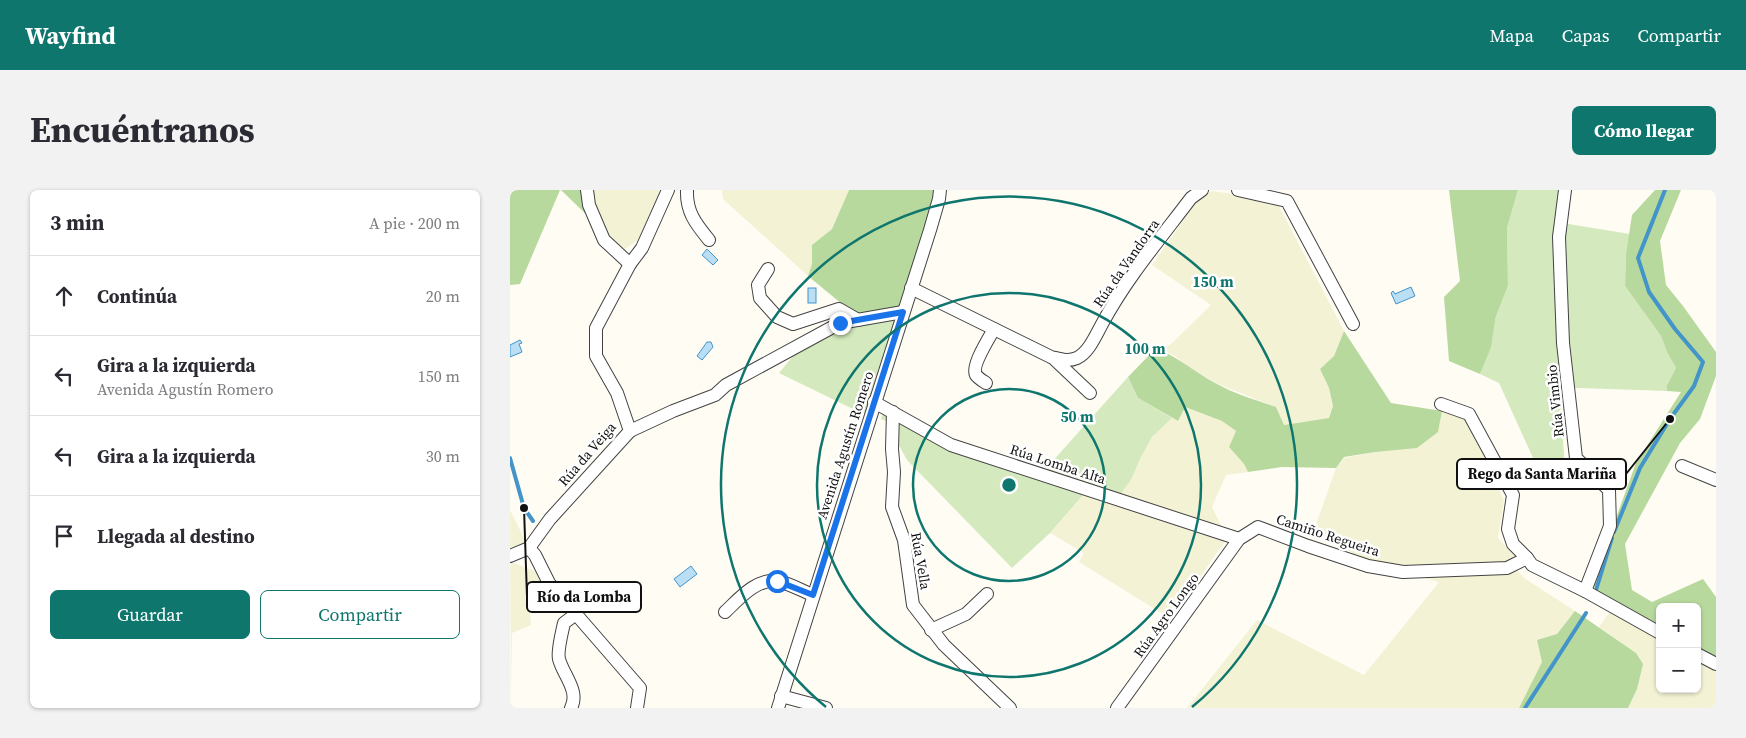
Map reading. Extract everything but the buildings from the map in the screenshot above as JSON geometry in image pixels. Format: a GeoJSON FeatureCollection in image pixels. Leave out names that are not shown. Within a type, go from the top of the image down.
{"type":"FeatureCollection","features":[{"type":"Feature","properties":{"kind":"street"},"geometry":{"type":"LineString","coordinates":[[587,190],[589,205],[604,240],[630,264]]}},
{"type":"Feature","properties":{"kind":"street","name":"Rúa da Veiga"},"geometry":{"type":"LineString","coordinates":[[529,548],[550,519],[630,431],[617,393],[596,356],[596,328],[630,264],[642,248],[668,190]]}},
{"type":"Feature","properties":{"kind":"street"},"geometry":{"type":"LineString","coordinates":[[687,190],[686,199],[694,221],[709,240]]}},
{"type":"Feature","properties":{"kind":"street","name":"Avenida Agustín Romero"},"geometry":{"type":"LineString","coordinates":[[779,702],[936,210],[940,190]]}},
{"type":"Feature","properties":{"kind":"street","name":"Rúa da Vandorra"},"geometry":{"type":"LineString","coordinates":[[911,288],[1051,357],[1066,361],[1078,357],[1090,347],[1114,301],[1191,198],[1202,190]]}},
{"type":"Feature","properties":{"kind":"street"},"geometry":{"type":"LineString","coordinates":[[1238,190],[1287,201],[1353,324]]}},
{"type":"Feature","properties":{"kind":"street","name":"Rúa Vimbio"},"geometry":{"type":"LineString","coordinates":[[1564,190],[1559,237],[1563,343],[1576,458],[1609,490],[1610,526],[1585,591]]}},
{"type":"Feature","properties":{"kind":"street"},"geometry":{"type":"LineString","coordinates":[[768,269],[758,285],[760,298],[777,317],[793,324],[839,309],[858,320]]}},
{"type":"Feature","properties":{"kind":"street"},"geometry":{"type":"LineString","coordinates":[[630,431],[673,411],[715,395],[726,385],[840,323],[903,312]]}},
{"type":"Feature","properties":{"kind":"street"},"geometry":{"type":"LineString","coordinates":[[986,383],[976,375],[975,370],[977,362],[994,329]]}},
{"type":"Feature","properties":{"kind":"street","name":"Rúa da Vandorra"},"geometry":{"type":"LineString","coordinates":[[1051,357],[1090,392]]}},
{"type":"Feature","properties":{"kind":"street","name":"Rúa Lomba Alta"},"geometry":{"type":"LineString","coordinates":[[874,402],[951,444],[1239,539]]}},
{"type":"Feature","properties":{"kind":"street"},"geometry":{"type":"LineString","coordinates":[[1441,404],[1469,414],[1513,495],[1508,529],[1513,544],[1532,565],[1585,591],[1656,631]]}},
{"type":"Feature","properties":{"kind":"street","name":"Rúa Vella"},"geometry":{"type":"LineString","coordinates":[[893,412],[892,449],[894,472],[892,507],[904,540],[913,605],[944,646],[1010,708]]}},
{"type":"Feature","properties":{"kind":"street"},"geometry":{"type":"LineString","coordinates":[[1682,466],[1716,480]]}},
{"type":"Feature","properties":{"kind":"street","name":"Camiño Regueira"},"geometry":{"type":"LineString","coordinates":[[1239,539],[1258,527],[1368,566],[1403,572],[1507,568],[1527,558]]}},
{"type":"Feature","properties":{"kind":"street","name":"Rúa Agro Longo"},"geometry":{"type":"LineString","coordinates":[[1117,708],[1239,539]]}},
{"type":"Feature","properties":{"kind":"street"},"geometry":{"type":"LineString","coordinates":[[510,556],[529,548],[549,583],[640,688],[637,708]]}},
{"type":"Feature","properties":{"kind":"street"},"geometry":{"type":"LineString","coordinates":[[725,612],[742,596],[756,586],[766,582],[777,581],[813,595]]}},
{"type":"Feature","properties":{"kind":"street"},"geometry":{"type":"LineString","coordinates":[[931,630],[966,614],[987,594]]}},
{"type":"Feature","properties":{"kind":"street"},"geometry":{"type":"LineString","coordinates":[[571,708],[574,702],[572,690],[558,658],[564,623],[576,614]]}},
{"type":"Feature","properties":{"kind":"street"},"geometry":{"type":"LineString","coordinates":[[1701,656],[1716,664]]}},
{"type":"Feature","properties":{"kind":"street"},"geometry":{"type":"LineString","coordinates":[[779,702],[826,708]]}},
{"type":"Feature","properties":{"kind":"shaded area"},"geometry":{"type":"Polygon","coordinates":[[[587,190],[660,190],[638,240],[625,249],[604,240],[587,190]]]}},
{"type":"Feature","properties":{"kind":"shaded area"},"geometry":{"type":"Polygon","coordinates":[[[722,190],[849,190],[832,229],[812,245],[812,264],[808,276],[723,199],[722,190]]]}},
{"type":"Feature","properties":{"kind":"shaded area"},"geometry":{"type":"Polygon","coordinates":[[[1213,191],[1271,200],[1278,204],[1344,331],[1334,356],[1320,369],[1329,388],[1333,407],[1329,418],[1284,425],[1276,407],[1218,384],[1190,368],[1173,355],[1156,348],[1170,345],[1211,305],[1152,265],[1201,195],[1213,191]]]}},
{"type":"Feature","properties":{"kind":"shaded area"},"geometry":{"type":"Polygon","coordinates":[[[1184,407],[1222,421],[1236,431],[1229,447],[1244,464],[1248,472],[1226,475],[1212,507],[1225,534],[1225,541],[1171,619],[1079,562],[1084,553],[1050,533],[1088,489],[1132,478],[1152,437],[1172,418],[1178,421],[1184,407]]]}},
{"type":"Feature","properties":{"kind":"shaded area"},"geometry":{"type":"Polygon","coordinates":[[[1442,411],[1469,414],[1504,501],[1498,538],[1520,562],[1514,566],[1524,578],[1575,611],[1557,634],[1519,708],[1187,708],[1257,620],[1364,675],[1439,582],[1367,562],[1314,530],[1336,468],[1344,458],[1375,452],[1442,411]]]}},
{"type":"Feature","properties":{"kind":"shaded area"},"geometry":{"type":"Polygon","coordinates":[[[510,510],[529,548],[514,555],[511,562],[535,571],[547,594],[529,605],[531,625],[512,633],[511,708],[510,510]]]}},
{"type":"Feature","properties":{"kind":"shaded area"},"geometry":{"type":"Polygon","coordinates":[[[1613,607],[1656,630],[1656,693],[1701,693],[1701,654],[1716,662],[1716,708],[1628,708],[1637,689],[1636,653],[1599,627],[1613,607]]]}},
{"type":"Feature","properties":{"kind":"green space"},"geometry":{"type":"Polygon","coordinates":[[[510,190],[560,190],[520,284],[510,285],[510,190]]]}},
{"type":"Feature","properties":{"kind":"green space"},"geometry":{"type":"Polygon","coordinates":[[[561,190],[587,190],[597,225],[561,190]]]}},
{"type":"Feature","properties":{"kind":"green space"},"geometry":{"type":"Polygon","coordinates":[[[849,190],[938,190],[903,312],[840,323],[848,309],[808,276],[812,264],[812,245],[832,229],[849,190]]]}},
{"type":"Feature","properties":{"kind":"green space"},"geometry":{"type":"Polygon","coordinates":[[[1449,190],[1518,190],[1507,228],[1508,286],[1496,316],[1491,347],[1480,374],[1449,361],[1444,297],[1460,281],[1449,190]]]}},
{"type":"Feature","properties":{"kind":"green space"},"geometry":{"type":"Polygon","coordinates":[[[1518,190],[1559,190],[1556,222],[1630,234],[1626,254],[1625,286],[1661,336],[1676,368],[1667,385],[1667,391],[1579,388],[1559,390],[1565,467],[1539,471],[1499,383],[1480,374],[1492,341],[1496,316],[1508,286],[1507,228],[1518,190]]]}},
{"type":"Feature","properties":{"kind":"green space"},"geometry":{"type":"Polygon","coordinates":[[[1655,190],[1681,190],[1660,241],[1666,285],[1716,352],[1716,376],[1700,419],[1680,443],[1625,544],[1632,590],[1652,602],[1703,579],[1716,597],[1716,664],[1701,656],[1701,603],[1656,603],[1656,631],[1613,607],[1592,584],[1636,463],[1681,392],[1667,391],[1667,385],[1676,368],[1661,336],[1625,286],[1626,254],[1632,215],[1655,190]]]}},
{"type":"Feature","properties":{"kind":"green space"},"geometry":{"type":"Polygon","coordinates":[[[903,312],[870,415],[857,411],[779,373],[794,355],[840,323],[903,312]]]}},
{"type":"Feature","properties":{"kind":"green space"},"geometry":{"type":"Polygon","coordinates":[[[1344,331],[1391,403],[1442,411],[1438,432],[1417,448],[1344,457],[1336,468],[1282,467],[1248,472],[1244,464],[1229,447],[1236,431],[1222,421],[1185,407],[1178,421],[1138,398],[1128,377],[1156,348],[1224,388],[1276,407],[1284,425],[1329,418],[1333,406],[1329,388],[1320,369],[1334,356],[1344,331]]]}},
{"type":"Feature","properties":{"kind":"green space"},"geometry":{"type":"Polygon","coordinates":[[[1128,377],[1138,398],[1172,418],[1152,437],[1132,478],[1117,499],[1088,489],[1050,533],[1012,568],[907,460],[886,421],[881,419],[885,408],[951,444],[1041,474],[1128,377]]]}},
{"type":"Feature","properties":{"kind":"green space"},"geometry":{"type":"Polygon","coordinates":[[[1575,611],[1636,653],[1643,664],[1637,689],[1628,708],[1519,708],[1542,662],[1537,640],[1557,634],[1575,611]]]}},
{"type":"Feature","properties":{"kind":"water"},"geometry":{"type":"Polygon","coordinates":[[[707,249],[718,260],[713,265],[702,255],[707,249]]]}},
{"type":"Feature","properties":{"kind":"water"},"geometry":{"type":"Polygon","coordinates":[[[1411,287],[1415,296],[1396,304],[1391,293],[1393,291],[1395,294],[1411,287]]]}},
{"type":"Feature","properties":{"kind":"water"},"geometry":{"type":"Polygon","coordinates":[[[808,288],[816,288],[816,303],[808,303],[808,288]]]}},
{"type":"Feature","properties":{"kind":"water"},"geometry":{"type":"Polygon","coordinates":[[[520,340],[522,343],[519,344],[522,352],[510,357],[510,345],[520,340]]]}},
{"type":"Feature","properties":{"kind":"water"},"geometry":{"type":"Polygon","coordinates":[[[707,342],[711,342],[713,347],[702,360],[697,356],[707,342]]]}},
{"type":"Feature","properties":{"kind":"water"},"geometry":{"type":"Polygon","coordinates":[[[691,566],[697,574],[680,587],[674,579],[691,566]]]}},
{"type":"Feature","properties":{"kind":"waterway"},"geometry":{"type":"LineString","coordinates":[[1614,532],[1640,468],[1670,419],[1694,386],[1703,362],[1675,329],[1649,292],[1638,258],[1665,190]]}},
{"type":"Feature","properties":{"kind":"waterway"},"geometry":{"type":"LineString","coordinates":[[510,458],[524,508],[533,521]]}},
{"type":"Feature","properties":{"kind":"waterway"},"geometry":{"type":"LineString","coordinates":[[1596,590],[1612,538]]}},
{"type":"Feature","properties":{"kind":"waterway"},"geometry":{"type":"LineString","coordinates":[[1525,708],[1586,613]]}},
{"type":"Feature","properties":{"kind":"place","name":"Rego da Santa Mariña"},"geometry":{"type":"Point","coordinates":[1670,419]}},
{"type":"Feature","properties":{"kind":"place","name":"Río da Lomba"},"geometry":{"type":"Point","coordinates":[524,508]}},
{"type":"Feature","properties":{"kind":"route"},"geometry":{"type":"LineString","coordinates":[[777,581],[813,595],[903,312],[840,323]]}}]}
